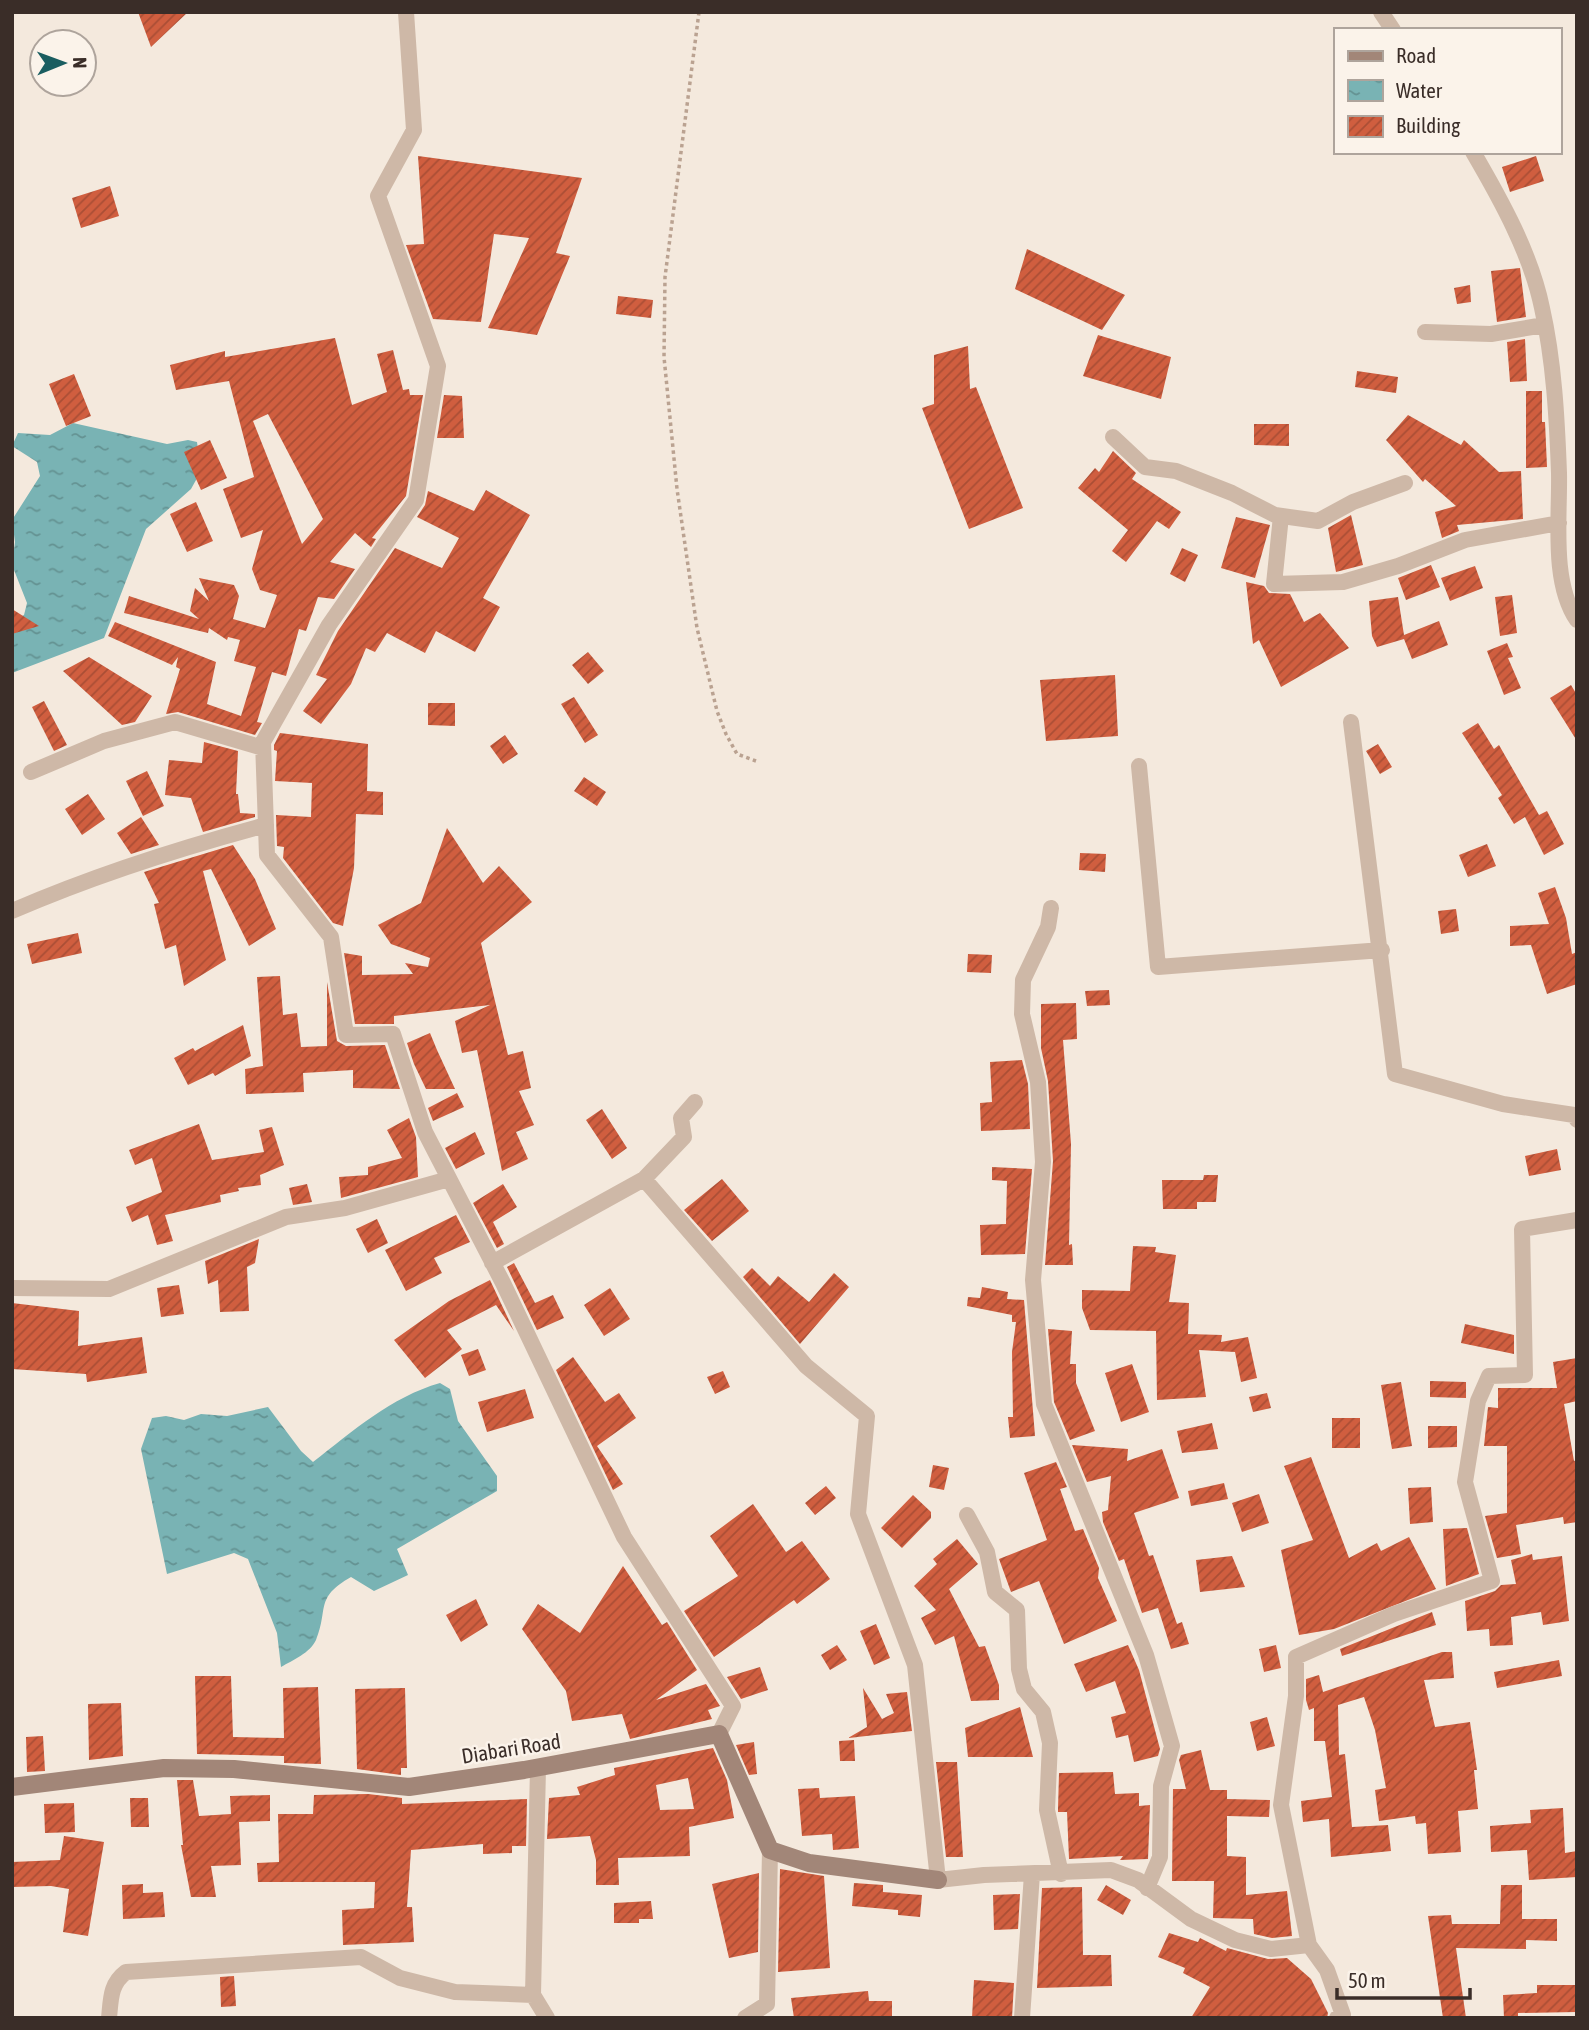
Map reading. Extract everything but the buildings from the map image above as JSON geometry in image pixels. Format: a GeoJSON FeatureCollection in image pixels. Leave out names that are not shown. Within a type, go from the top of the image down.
{"type":"FeatureCollection","features":[{"type":"Feature","properties":{"kind":"street"},"geometry":{"type":"LineString","coordinates":[[406,12],[414,130],[378,195],[438,366],[416,500],[329,625],[263,742],[267,855],[331,937],[346,1035],[393,1034],[425,1132],[492,1263],[624,1537],[733,1706],[719,1734],[770,1850],[767,2004],[745,2018]]}},
{"type":"Feature","properties":{"kind":"street"},"geometry":{"type":"LineString","coordinates":[[1381,12],[1393,28]]}},
{"type":"Feature","properties":{"kind":"street"},"geometry":{"type":"LineString","coordinates":[[1475,154],[1521,245],[1542,307],[1554,405],[1558,550],[1568,607],[1577,620]]}},
{"type":"Feature","properties":{"kind":"street"},"geometry":{"type":"LineString","coordinates":[[1425,332],[1491,334],[1544,325]]}},
{"type":"Feature","properties":{"kind":"street"},"geometry":{"type":"LineString","coordinates":[[1113,437],[1145,467],[1175,471],[1281,516],[1318,521],[1353,502],[1405,484]]}},
{"type":"Feature","properties":{"kind":"street"},"geometry":{"type":"LineString","coordinates":[[1281,516],[1274,584],[1343,582],[1398,566],[1465,540],[1559,523]]}},
{"type":"Feature","properties":{"kind":"street"},"geometry":{"type":"LineString","coordinates":[[31,772],[104,741],[175,722],[263,748]]}},
{"type":"Feature","properties":{"kind":"street"},"geometry":{"type":"LineString","coordinates":[[1351,722],[1382,950],[1395,1074],[1503,1104],[1574,1115],[1577,1120]]}},
{"type":"Feature","properties":{"kind":"street"},"geometry":{"type":"LineString","coordinates":[[1139,766],[1158,967],[1382,950]]}},
{"type":"Feature","properties":{"kind":"street"},"geometry":{"type":"LineString","coordinates":[[12,911],[58,891],[185,847],[266,825]]}},
{"type":"Feature","properties":{"kind":"street"},"geometry":{"type":"LineString","coordinates":[[1051,908],[1048,927],[1023,979],[1022,1014],[1038,1082],[1043,1162],[1033,1280],[1044,1404],[1075,1487],[1088,1509],[1129,1608],[1146,1655],[1172,1746],[1161,1786],[1160,1857],[1147,1888]]}},
{"type":"Feature","properties":{"kind":"street"},"geometry":{"type":"LineString","coordinates":[[492,1263],[644,1179],[684,1137],[681,1118],[695,1102]]}},
{"type":"Feature","properties":{"kind":"street"},"geometry":{"type":"LineString","coordinates":[[12,1288],[109,1289],[286,1217],[345,1208],[449,1179]]}},
{"type":"Feature","properties":{"kind":"street"},"geometry":{"type":"LineString","coordinates":[[644,1179],[806,1366],[867,1416],[858,1514],[915,1665],[938,1880]]}},
{"type":"Feature","properties":{"kind":"street"},"geometry":{"type":"LineString","coordinates":[[1341,2017],[1327,1970],[1309,1945],[1282,1805],[1296,1696],[1296,1657],[1394,1614],[1492,1581],[1465,1482],[1478,1401],[1489,1376],[1525,1375],[1522,1229],[1577,1220]]}},
{"type":"Feature","properties":{"kind":"street"},"geometry":{"type":"LineString","coordinates":[[967,1515],[987,1552],[995,1592],[1017,1610],[1019,1670],[1024,1689],[1043,1712],[1050,1743],[1047,1810],[1061,1874]]}},
{"type":"Feature","properties":{"kind":"street","name":"Diabari Road"},"geometry":{"type":"LineString","coordinates":[[12,1787],[164,1768],[234,1769],[409,1787],[538,1768],[719,1734]]}},
{"type":"Feature","properties":{"kind":"street"},"geometry":{"type":"LineString","coordinates":[[538,1768],[533,1995],[547,2018]]}},
{"type":"Feature","properties":{"kind":"street"},"geometry":{"type":"LineString","coordinates":[[770,1850],[809,1863],[938,1880],[1111,1870],[1138,1880],[1191,1919],[1235,1940],[1271,1949],[1309,1945]]}},
{"type":"Feature","properties":{"kind":"street"},"geometry":{"type":"LineString","coordinates":[[1022,2018],[1032,1874]]}},
{"type":"Feature","properties":{"kind":"street"},"geometry":{"type":"LineString","coordinates":[[109,2018],[111,1992],[116,1979],[126,1972],[211,1965],[361,1957],[400,1978],[455,1992],[533,1995]]}},
{"type":"Feature","properties":{"kind":"path"},"geometry":{"type":"LineString","coordinates":[[699,12],[665,277],[664,357],[677,489],[697,628],[716,711],[737,754],[757,761]]}},
{"type":"Feature","properties":{"kind":"water"},"geometry":{"type":"Polygon","coordinates":[[[73,423],[167,444],[188,440],[197,442],[201,471],[191,489],[146,529],[104,638],[12,673],[12,621],[24,615],[27,603],[12,565],[15,542],[12,520],[40,476],[37,462],[12,446],[18,433],[50,435],[73,423]]]}},
{"type":"Feature","properties":{"kind":"water"},"geometry":{"type":"Polygon","coordinates":[[[440,1383],[450,1389],[458,1421],[497,1476],[497,1491],[397,1549],[408,1575],[374,1591],[351,1577],[339,1584],[324,1605],[316,1640],[301,1656],[281,1667],[277,1633],[248,1559],[234,1553],[167,1574],[141,1449],[152,1418],[166,1416],[184,1420],[201,1414],[227,1416],[268,1407],[301,1451],[313,1462],[389,1406],[440,1383]]]}}]}
